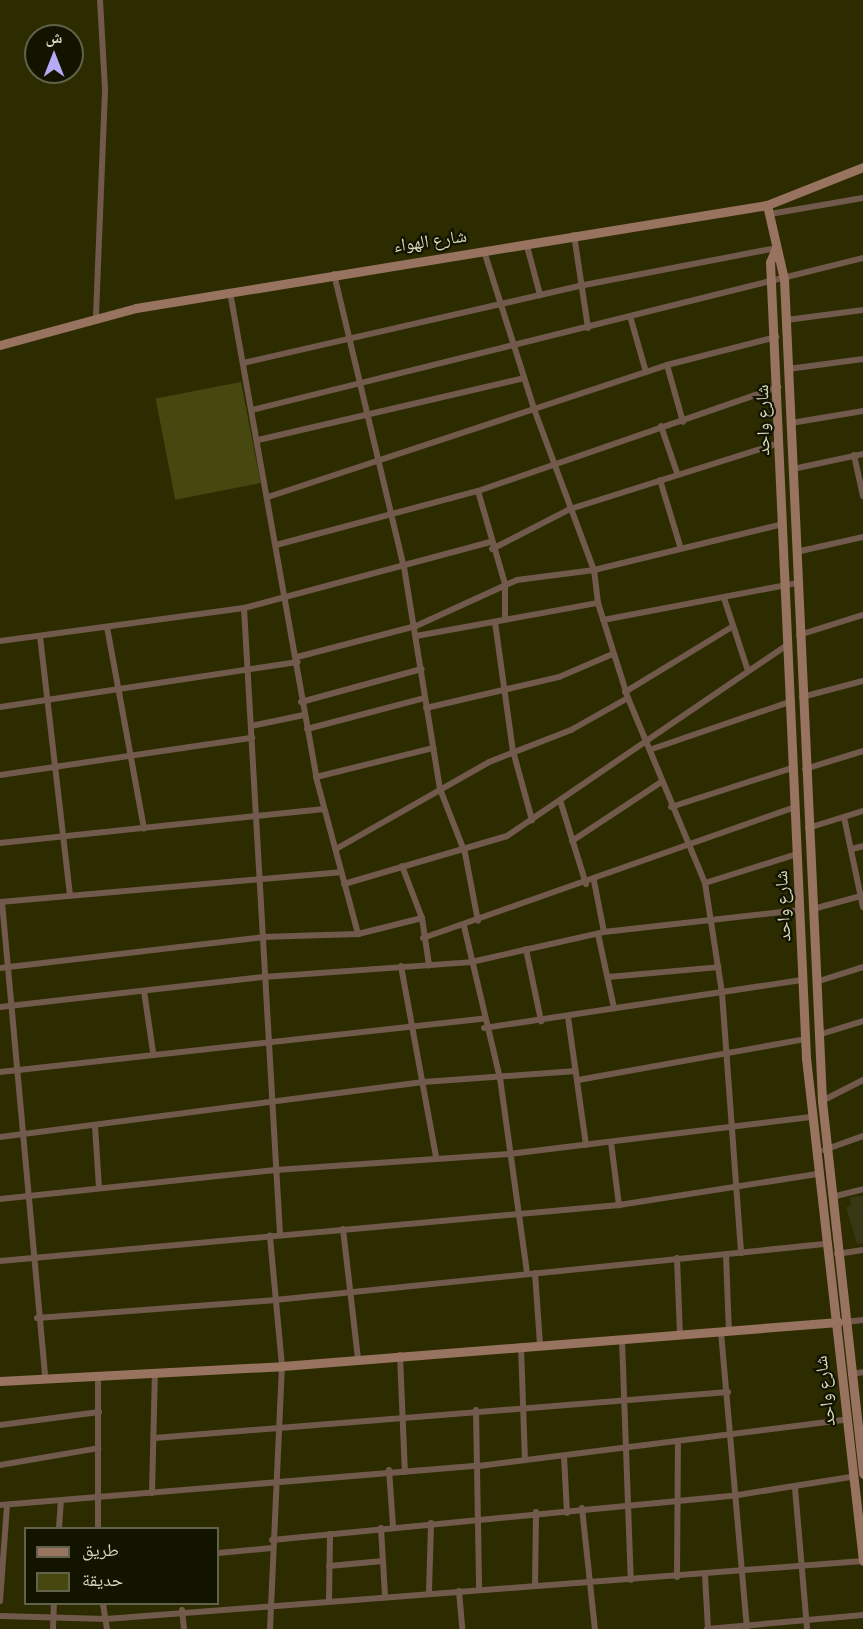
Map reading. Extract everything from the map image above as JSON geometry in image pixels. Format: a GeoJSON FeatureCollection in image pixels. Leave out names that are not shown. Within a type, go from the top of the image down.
{"type":"FeatureCollection","features":[{"type":"Feature","properties":{"kind":"street"},"geometry":{"type":"LineString","coordinates":[[96,315],[105,89],[100,0]]}},
{"type":"Feature","properties":{"kind":"street","name":"شارع الهواء"},"geometry":{"type":"LineString","coordinates":[[0,345],[96,315],[230,291],[334,273],[527,246],[574,234],[769,209],[863,167]]}},
{"type":"Feature","properties":{"kind":"street"},"geometry":{"type":"LineString","coordinates":[[769,209],[863,198]]}},
{"type":"Feature","properties":{"kind":"street","name":"شارع واحد"},"geometry":{"type":"LineString","coordinates":[[769,209],[776,248],[770,262],[779,278],[786,321],[796,552],[792,642],[800,768],[812,879],[822,1101],[837,1254],[860,1423],[863,1474]]}},
{"type":"Feature","properties":{"kind":"street"},"geometry":{"type":"LineString","coordinates":[[574,234],[579,286],[588,328]]}},
{"type":"Feature","properties":{"kind":"street"},"geometry":{"type":"LineString","coordinates":[[527,246],[540,295]]}},
{"type":"Feature","properties":{"kind":"street"},"geometry":{"type":"LineString","coordinates":[[243,363],[499,307],[579,286],[776,248]]}},
{"type":"Feature","properties":{"kind":"street"},"geometry":{"type":"LineString","coordinates":[[484,251],[499,307],[534,409],[594,570],[598,603],[627,695],[648,737],[661,782],[705,883],[723,993],[734,1190],[741,1253]]}},
{"type":"Feature","properties":{"kind":"street"},"geometry":{"type":"LineString","coordinates":[[252,410],[359,386],[863,258]]}},
{"type":"Feature","properties":{"kind":"street"},"geometry":{"type":"LineString","coordinates":[[334,273],[346,342],[404,567],[416,626],[424,698],[440,789],[465,853],[478,921]]}},
{"type":"Feature","properties":{"kind":"street","name":"شارع واحد"},"geometry":{"type":"LineString","coordinates":[[779,278],[777,337],[782,524],[800,635],[797,699]]}},
{"type":"Feature","properties":{"kind":"street"},"geometry":{"type":"LineString","coordinates":[[230,291],[298,659],[301,702],[316,777],[358,933]]}},
{"type":"Feature","properties":{"kind":"street"},"geometry":{"type":"LineString","coordinates":[[786,321],[863,310]]}},
{"type":"Feature","properties":{"kind":"street"},"geometry":{"type":"LineString","coordinates":[[630,316],[646,372]]}},
{"type":"Feature","properties":{"kind":"street"},"geometry":{"type":"LineString","coordinates":[[268,497],[377,464],[667,365],[777,337]]}},
{"type":"Feature","properties":{"kind":"street"},"geometry":{"type":"LineString","coordinates":[[788,369],[863,359]]}},
{"type":"Feature","properties":{"kind":"street"},"geometry":{"type":"LineString","coordinates":[[667,365],[682,422]]}},
{"type":"Feature","properties":{"kind":"street"},"geometry":{"type":"LineString","coordinates":[[258,440],[366,418],[524,378]]}},
{"type":"Feature","properties":{"kind":"street"},"geometry":{"type":"LineString","coordinates":[[276,545],[392,518],[478,491],[555,462],[661,426],[682,422],[779,387]]}},
{"type":"Feature","properties":{"kind":"street"},"geometry":{"type":"LineString","coordinates":[[791,423],[863,411]]}},
{"type":"Feature","properties":{"kind":"street"},"geometry":{"type":"LineString","coordinates":[[661,426],[677,474]]}},
{"type":"Feature","properties":{"kind":"street"},"geometry":{"type":"LineString","coordinates":[[0,641],[244,608],[286,598],[491,545],[570,509],[779,443]]}},
{"type":"Feature","properties":{"kind":"street"},"geometry":{"type":"LineString","coordinates":[[793,469],[863,454]]}},
{"type":"Feature","properties":{"kind":"street"},"geometry":{"type":"LineString","coordinates":[[854,455],[863,496]]}},
{"type":"Feature","properties":{"kind":"street"},"geometry":{"type":"LineString","coordinates":[[660,480],[680,546]]}},
{"type":"Feature","properties":{"kind":"street"},"geometry":{"type":"LineString","coordinates":[[478,491],[491,545],[505,584],[506,620]]}},
{"type":"Feature","properties":{"kind":"street"},"geometry":{"type":"LineString","coordinates":[[0,707],[119,691],[298,659],[416,626],[505,584],[594,570],[680,546],[782,524]]}},
{"type":"Feature","properties":{"kind":"street"},"geometry":{"type":"LineString","coordinates":[[796,552],[863,537]]}},
{"type":"Feature","properties":{"kind":"street"},"geometry":{"type":"LineString","coordinates":[[603,620],[793,584]]}},
{"type":"Feature","properties":{"kind":"street"},"geometry":{"type":"LineString","coordinates":[[724,598],[747,668]]}},
{"type":"Feature","properties":{"kind":"street"},"geometry":{"type":"LineString","coordinates":[[416,636],[598,603]]}},
{"type":"Feature","properties":{"kind":"street"},"geometry":{"type":"LineString","coordinates":[[244,608],[260,876],[269,1103],[280,1235]]}},
{"type":"Feature","properties":{"kind":"street"},"geometry":{"type":"LineString","coordinates":[[800,635],[863,615]]}},
{"type":"Feature","properties":{"kind":"street"},"geometry":{"type":"LineString","coordinates":[[495,622],[513,751],[532,820]]}},
{"type":"Feature","properties":{"kind":"street"},"geometry":{"type":"LineString","coordinates":[[107,627],[144,829]]}},
{"type":"Feature","properties":{"kind":"street"},"geometry":{"type":"LineString","coordinates":[[336,849],[440,789],[513,751],[571,730],[732,627]]}},
{"type":"Feature","properties":{"kind":"street"},"geometry":{"type":"LineString","coordinates":[[40,636],[70,894]]}},
{"type":"Feature","properties":{"kind":"street"},"geometry":{"type":"LineString","coordinates":[[344,884],[402,866],[465,853],[532,820],[747,668],[792,642]]}},
{"type":"Feature","properties":{"kind":"street"},"geometry":{"type":"LineString","coordinates":[[426,708],[559,677],[613,654]]}},
{"type":"Feature","properties":{"kind":"street"},"geometry":{"type":"LineString","coordinates":[[301,702],[422,669]]}},
{"type":"Feature","properties":{"kind":"street"},"geometry":{"type":"LineString","coordinates":[[652,749],[797,699],[863,681]]}},
{"type":"Feature","properties":{"kind":"street"},"geometry":{"type":"LineString","coordinates":[[307,729],[424,698]]}},
{"type":"Feature","properties":{"kind":"street"},"geometry":{"type":"LineString","coordinates":[[251,726],[304,715]]}},
{"type":"Feature","properties":{"kind":"street"},"geometry":{"type":"LineString","coordinates":[[0,775],[252,738]]}},
{"type":"Feature","properties":{"kind":"street"},"geometry":{"type":"LineString","coordinates":[[316,777],[433,748]]}},
{"type":"Feature","properties":{"kind":"street"},"geometry":{"type":"LineString","coordinates":[[672,807],[863,751]]}},
{"type":"Feature","properties":{"kind":"street","name":"شارع واحد"},"geometry":{"type":"LineString","coordinates":[[800,768],[797,854],[811,1117],[851,1477],[863,1561]]}},
{"type":"Feature","properties":{"kind":"street"},"geometry":{"type":"LineString","coordinates":[[572,841],[661,782]]}},
{"type":"Feature","properties":{"kind":"street"},"geometry":{"type":"LineString","coordinates":[[560,800],[586,884]]}},
{"type":"Feature","properties":{"kind":"street"},"geometry":{"type":"LineString","coordinates":[[423,939],[586,884],[797,806]]}},
{"type":"Feature","properties":{"kind":"street"},"geometry":{"type":"LineString","coordinates":[[0,843],[257,818],[324,809]]}},
{"type":"Feature","properties":{"kind":"street"},"geometry":{"type":"LineString","coordinates":[[808,828],[863,812]]}},
{"type":"Feature","properties":{"kind":"street"},"geometry":{"type":"LineString","coordinates":[[844,817],[863,907]]}},
{"type":"Feature","properties":{"kind":"street"},"geometry":{"type":"LineString","coordinates":[[852,849],[863,846]]}},
{"type":"Feature","properties":{"kind":"street"},"geometry":{"type":"LineString","coordinates":[[705,883],[797,854]]}},
{"type":"Feature","properties":{"kind":"street"},"geometry":{"type":"LineString","coordinates":[[402,866],[422,918],[423,939],[429,965]]}},
{"type":"Feature","properties":{"kind":"street"},"geometry":{"type":"LineString","coordinates":[[45,1378],[24,1197],[9,967],[1,902],[260,876],[341,872]]}},
{"type":"Feature","properties":{"kind":"street"},"geometry":{"type":"LineString","coordinates":[[798,879],[812,879]]}},
{"type":"Feature","properties":{"kind":"street"},"geometry":{"type":"LineString","coordinates":[[594,880],[614,1008]]}},
{"type":"Feature","properties":{"kind":"street"},"geometry":{"type":"LineString","coordinates":[[813,909],[861,896]]}},
{"type":"Feature","properties":{"kind":"street"},"geometry":{"type":"LineString","coordinates":[[0,1007],[264,977],[471,962],[601,933],[712,923],[800,910]]}},
{"type":"Feature","properties":{"kind":"street"},"geometry":{"type":"LineString","coordinates":[[0,968],[262,938],[358,933],[422,918]]}},
{"type":"Feature","properties":{"kind":"street"},"geometry":{"type":"LineString","coordinates":[[464,926],[484,1028],[500,1078],[527,1273]]}},
{"type":"Feature","properties":{"kind":"street"},"geometry":{"type":"LineString","coordinates":[[526,949],[541,1021]]}},
{"type":"Feature","properties":{"kind":"street"},"geometry":{"type":"LineString","coordinates":[[401,966],[436,1157]]}},
{"type":"Feature","properties":{"kind":"street"},"geometry":{"type":"LineString","coordinates":[[608,977],[720,967]]}},
{"type":"Feature","properties":{"kind":"street"},"geometry":{"type":"LineString","coordinates":[[816,982],[863,968]]}},
{"type":"Feature","properties":{"kind":"street"},"geometry":{"type":"LineString","coordinates":[[484,1028],[803,980]]}},
{"type":"Feature","properties":{"kind":"street"},"geometry":{"type":"LineString","coordinates":[[144,991],[153,1052]]}},
{"type":"Feature","properties":{"kind":"street"},"geometry":{"type":"LineString","coordinates":[[568,1017],[586,1145]]}},
{"type":"Feature","properties":{"kind":"street"},"geometry":{"type":"LineString","coordinates":[[0,1072],[153,1052],[413,1024],[482,1019]]}},
{"type":"Feature","properties":{"kind":"street"},"geometry":{"type":"LineString","coordinates":[[819,1035],[863,1021]]}},
{"type":"Feature","properties":{"kind":"street"},"geometry":{"type":"LineString","coordinates":[[578,1080],[725,1057],[806,1039]]}},
{"type":"Feature","properties":{"kind":"street"},"geometry":{"type":"LineString","coordinates":[[0,1137],[423,1082],[576,1071]]}},
{"type":"Feature","properties":{"kind":"street"},"geometry":{"type":"LineString","coordinates":[[822,1101],[863,1080]]}},
{"type":"Feature","properties":{"kind":"street"},"geometry":{"type":"LineString","coordinates":[[0,1198],[275,1170],[436,1157],[510,1154],[730,1130],[811,1117]]}},
{"type":"Feature","properties":{"kind":"street"},"geometry":{"type":"LineString","coordinates":[[95,1126],[99,1188]]}},
{"type":"Feature","properties":{"kind":"street"},"geometry":{"type":"LineString","coordinates":[[814,1150],[827,1150],[863,1136]]}},
{"type":"Feature","properties":{"kind":"street"},"geometry":{"type":"LineString","coordinates":[[611,1142],[619,1205]]}},
{"type":"Feature","properties":{"kind":"street"},"geometry":{"type":"LineString","coordinates":[[0,1261],[619,1205],[734,1190],[816,1174]]}},
{"type":"Feature","properties":{"kind":"street"},"geometry":{"type":"LineString","coordinates":[[831,1197],[863,1189]]}},
{"type":"Feature","properties":{"kind":"street"},"geometry":{"type":"LineString","coordinates":[[343,1229],[358,1359]]}},
{"type":"Feature","properties":{"kind":"street"},"geometry":{"type":"LineString","coordinates":[[270,1236],[282,1366],[280,1432],[274,1482],[270,1629]]}},
{"type":"Feature","properties":{"kind":"street"},"geometry":{"type":"LineString","coordinates":[[37,1318],[351,1293],[824,1244]]}},
{"type":"Feature","properties":{"kind":"street"},"geometry":{"type":"LineString","coordinates":[[837,1254],[863,1250]]}},
{"type":"Feature","properties":{"kind":"street"},"geometry":{"type":"LineString","coordinates":[[726,1254],[725,1332],[728,1392],[747,1627]]}},
{"type":"Feature","properties":{"kind":"street"},"geometry":{"type":"LineString","coordinates":[[677,1258],[680,1335]]}},
{"type":"Feature","properties":{"kind":"street"},"geometry":{"type":"LineString","coordinates":[[535,1273],[540,1344]]}},
{"type":"Feature","properties":{"kind":"street"},"geometry":{"type":"LineString","coordinates":[[0,1381],[282,1366],[400,1354],[622,1340],[863,1320]]}},
{"type":"Feature","properties":{"kind":"street"},"geometry":{"type":"LineString","coordinates":[[622,1340],[628,1450],[626,1502],[631,1580]]}},
{"type":"Feature","properties":{"kind":"street"},"geometry":{"type":"LineString","coordinates":[[521,1346],[525,1460]]}},
{"type":"Feature","properties":{"kind":"street"},"geometry":{"type":"LineString","coordinates":[[400,1354],[405,1472]]}},
{"type":"Feature","properties":{"kind":"street"},"geometry":{"type":"LineString","coordinates":[[152,1493],[155,1372]]}},
{"type":"Feature","properties":{"kind":"street"},"geometry":{"type":"LineString","coordinates":[[852,1374],[863,1372]]}},
{"type":"Feature","properties":{"kind":"street"},"geometry":{"type":"LineString","coordinates":[[98,1375],[99,1527]]}},
{"type":"Feature","properties":{"kind":"street"},"geometry":{"type":"LineString","coordinates":[[154,1438],[280,1432],[476,1410],[728,1392]]}},
{"type":"Feature","properties":{"kind":"street"},"geometry":{"type":"LineString","coordinates":[[476,1410],[479,1466],[476,1519],[479,1589]]}},
{"type":"Feature","properties":{"kind":"street"},"geometry":{"type":"LineString","coordinates":[[0,1425],[99,1412]]}},
{"type":"Feature","properties":{"kind":"street"},"geometry":{"type":"LineString","coordinates":[[0,1601],[3,1505],[388,1470],[405,1472],[479,1466],[678,1445],[845,1420]]}},
{"type":"Feature","properties":{"kind":"street"},"geometry":{"type":"LineString","coordinates":[[677,1577],[680,1501],[678,1445]]}},
{"type":"Feature","properties":{"kind":"street"},"geometry":{"type":"LineString","coordinates":[[0,1465],[99,1448]]}},
{"type":"Feature","properties":{"kind":"street"},"geometry":{"type":"LineString","coordinates":[[564,1456],[567,1513]]}},
{"type":"Feature","properties":{"kind":"street"},"geometry":{"type":"LineString","coordinates":[[388,1470],[393,1526]]}},
{"type":"Feature","properties":{"kind":"street"},"geometry":{"type":"LineString","coordinates":[[272,1540],[536,1512],[567,1513],[582,1508],[626,1502],[680,1501],[738,1495],[795,1488],[851,1477]]}},
{"type":"Feature","properties":{"kind":"street"},"geometry":{"type":"LineString","coordinates":[[795,1488],[807,1629]]}},
{"type":"Feature","properties":{"kind":"street"},"geometry":{"type":"LineString","coordinates":[[59,1527],[60,1501]]}},
{"type":"Feature","properties":{"kind":"street"},"geometry":{"type":"LineString","coordinates":[[582,1508],[595,1629]]}},
{"type":"Feature","properties":{"kind":"street"},"geometry":{"type":"LineString","coordinates":[[535,1586],[536,1512]]}},
{"type":"Feature","properties":{"kind":"street"},"geometry":{"type":"LineString","coordinates":[[429,1592],[431,1523]]}},
{"type":"Feature","properties":{"kind":"street"},"geometry":{"type":"LineString","coordinates":[[381,1528],[385,1596]]}},
{"type":"Feature","properties":{"kind":"street"},"geometry":{"type":"LineString","coordinates":[[328,1600],[330,1534]]}},
{"type":"Feature","properties":{"kind":"street"},"geometry":{"type":"LineString","coordinates":[[219,1553],[272,1548]]}},
{"type":"Feature","properties":{"kind":"street"},"geometry":{"type":"LineString","coordinates":[[0,1616],[106,1619],[182,1610],[705,1575],[863,1561]]}},
{"type":"Feature","properties":{"kind":"street"},"geometry":{"type":"LineString","coordinates":[[329,1566],[383,1562]]}},
{"type":"Feature","properties":{"kind":"street"},"geometry":{"type":"LineString","coordinates":[[705,1575],[708,1629],[863,1615]]}},
{"type":"Feature","properties":{"kind":"street"},"geometry":{"type":"LineString","coordinates":[[459,1591],[462,1629]]}},
{"type":"Feature","properties":{"kind":"street"},"geometry":{"type":"LineString","coordinates":[[53,1629],[54,1605]]}},
{"type":"Feature","properties":{"kind":"street"},"geometry":{"type":"LineString","coordinates":[[104,1605],[107,1629]]}},
{"type":"Feature","properties":{"kind":"street"},"geometry":{"type":"LineString","coordinates":[[182,1610],[184,1629]]}},
{"type":"Feature","properties":{"kind":"shaded area"},"geometry":{"type":"Polygon","coordinates":[[[863,1196],[863,1243],[857,1244],[846,1207],[851,1206],[850,1197],[863,1196]]]}},
{"type":"Feature","properties":{"kind":"green space"},"geometry":{"type":"Polygon","coordinates":[[[241,382],[261,483],[175,500],[156,399],[241,382]]]}}]}
